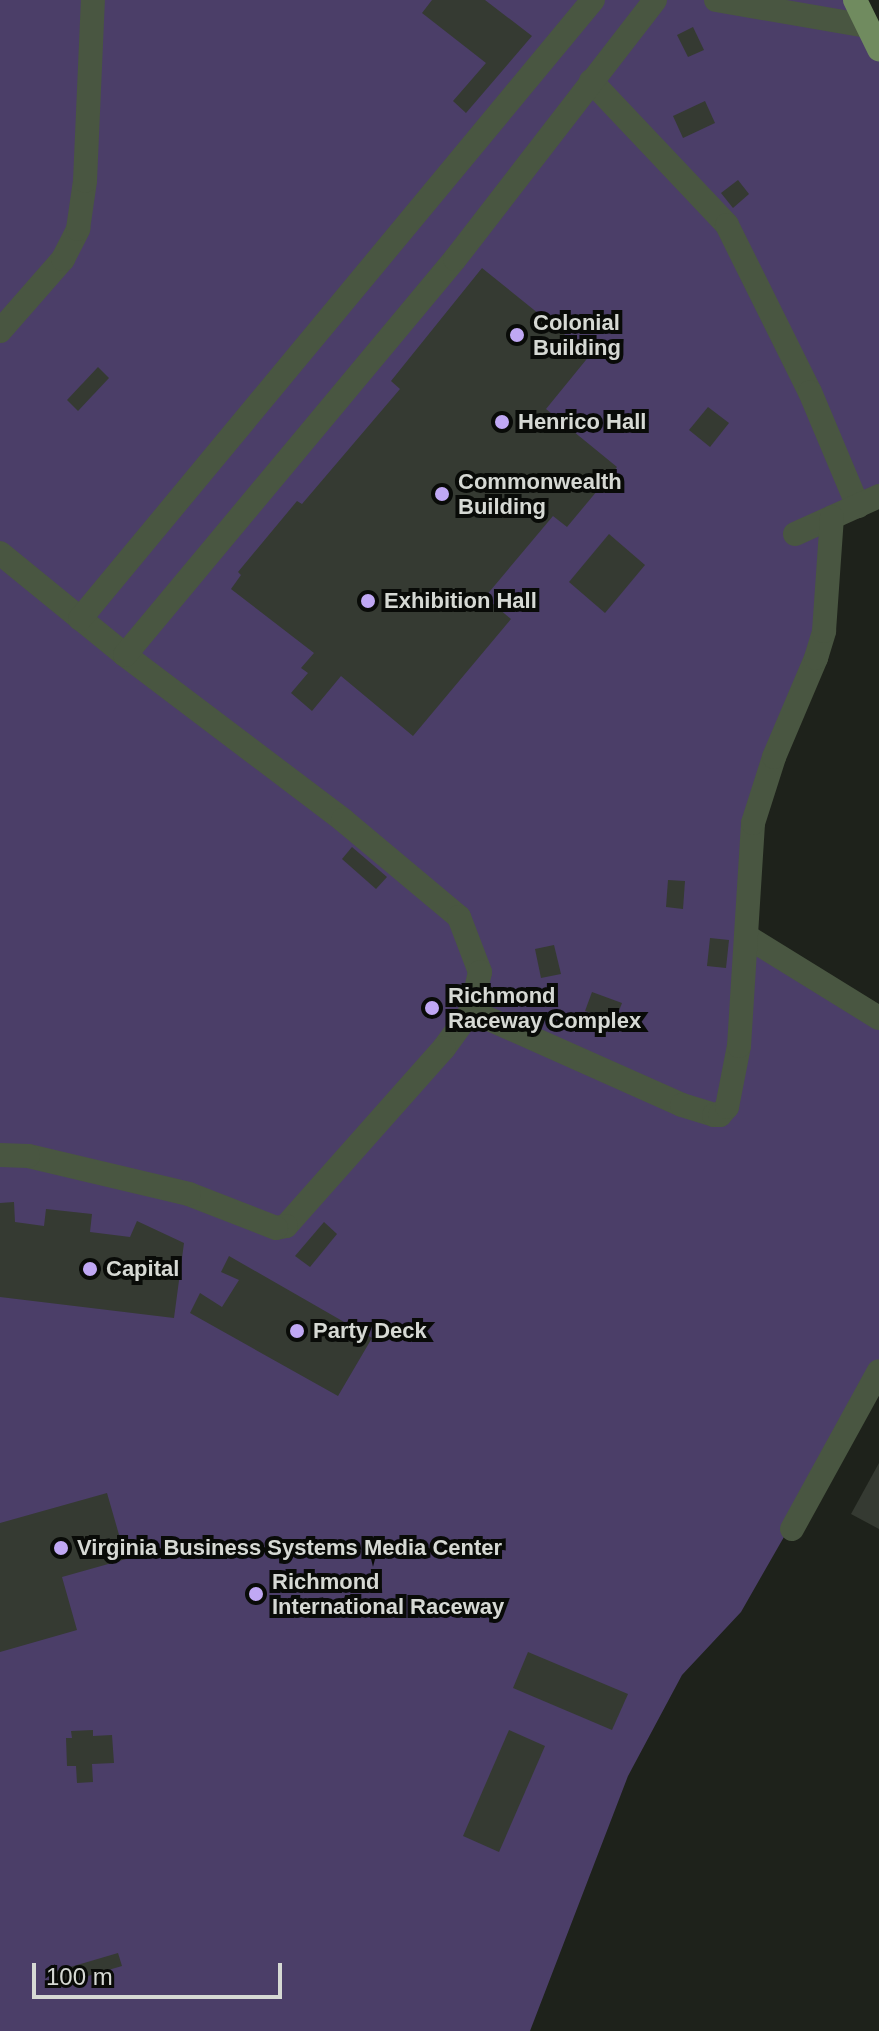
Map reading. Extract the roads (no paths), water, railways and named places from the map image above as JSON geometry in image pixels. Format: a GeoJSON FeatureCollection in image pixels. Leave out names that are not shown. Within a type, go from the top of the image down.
{"type":"FeatureCollection","features":[{"type":"Feature","properties":{"kind":"main road"},"geometry":{"type":"LineString","coordinates":[[855,0],[879,49]]}},
{"type":"Feature","properties":{"kind":"street"},"geometry":{"type":"LineString","coordinates":[[0,331],[63,259],[78,229],[85,181],[93,0]]}},
{"type":"Feature","properties":{"kind":"street"},"geometry":{"type":"LineString","coordinates":[[80,619],[593,0]]}},
{"type":"Feature","properties":{"kind":"street"},"geometry":{"type":"LineString","coordinates":[[125,655],[455,259],[655,0]]}},
{"type":"Feature","properties":{"kind":"street"},"geometry":{"type":"LineString","coordinates":[[716,0],[764,3],[867,26]]}},
{"type":"Feature","properties":{"kind":"street"},"geometry":{"type":"LineString","coordinates":[[591,81],[727,225],[810,392],[869,501],[795,534]]}},
{"type":"Feature","properties":{"kind":"street"},"geometry":{"type":"LineString","coordinates":[[471,1011],[682,1105],[720,1115],[727,1107],[735,1074],[755,815],[824,631],[832,517]]}},
{"type":"Feature","properties":{"kind":"street"},"geometry":{"type":"LineString","coordinates":[[0,553],[125,655],[343,820],[459,917],[480,972],[471,1011],[417,1082],[286,1226],[276,1228],[189,1194],[28,1156],[0,1155]]}},
{"type":"Feature","properties":{"kind":"street"},"geometry":{"type":"LineString","coordinates":[[746,936],[879,1018]]}},
{"type":"Feature","properties":{"kind":"street"},"geometry":{"type":"LineString","coordinates":[[792,1529],[879,1371]]}},
{"type":"Feature","properties":{"kind":"place","name":"Colonial Building"},"geometry":{"type":"Point","coordinates":[517,335]}},
{"type":"Feature","properties":{"kind":"place","name":"Henrico Hall"},"geometry":{"type":"Point","coordinates":[502,422]}},
{"type":"Feature","properties":{"kind":"place","name":"Commonwealth Building"},"geometry":{"type":"Point","coordinates":[442,494]}},
{"type":"Feature","properties":{"kind":"place","name":"Exhibition Hall"},"geometry":{"type":"Point","coordinates":[368,601]}},
{"type":"Feature","properties":{"kind":"place","name":"Richmond Raceway Complex"},"geometry":{"type":"Point","coordinates":[432,1008]}},
{"type":"Feature","properties":{"kind":"place","name":"Capital"},"geometry":{"type":"Point","coordinates":[90,1269]}},
{"type":"Feature","properties":{"kind":"place","name":"Party Deck"},"geometry":{"type":"Point","coordinates":[297,1331]}},
{"type":"Feature","properties":{"kind":"place","name":"Virginia Business Systems Media Center"},"geometry":{"type":"Point","coordinates":[61,1548]}},
{"type":"Feature","properties":{"kind":"place","name":"Richmond International Raceway"},"geometry":{"type":"Point","coordinates":[256,1594]}}]}
